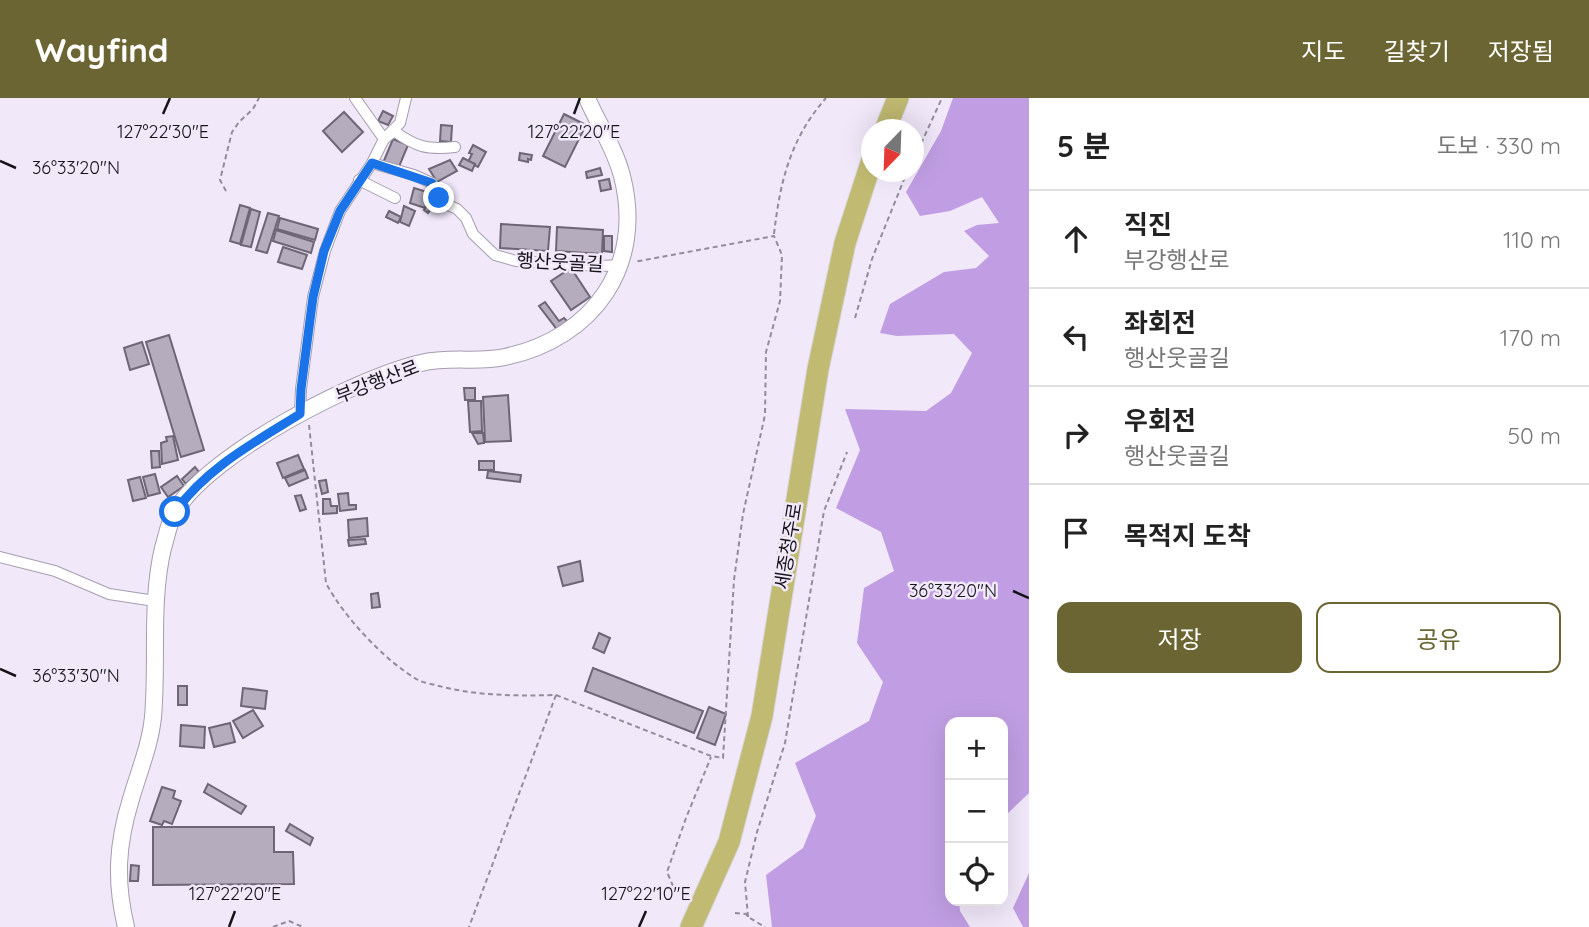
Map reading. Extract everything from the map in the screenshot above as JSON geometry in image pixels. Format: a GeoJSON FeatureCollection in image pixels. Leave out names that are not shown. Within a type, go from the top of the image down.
{"type":"FeatureCollection","features":[{"type":"Feature","properties":{"kind":"highway"},"geometry":{"type":"LineString","coordinates":[[889,119],[898,98]]}},
{"type":"Feature","properties":{"kind":"highway"},"geometry":{"type":"LineString","coordinates":[[903,119],[912,98]]}},
{"type":"Feature","properties":{"kind":"highway","name":"세종청주로"},"geometry":{"type":"LineString","coordinates":[[691,927],[729,842],[762,716],[818,369],[845,243],[865,182]]}},
{"type":"Feature","properties":{"kind":"highway","name":"세종청주로"},"geometry":{"type":"LineString","coordinates":[[702,927],[732,863],[765,760],[827,376],[853,257],[879,182]]}},
{"type":"Feature","properties":{"kind":"street"},"geometry":{"type":"LineString","coordinates":[[355,98],[384,139]]}},
{"type":"Feature","properties":{"kind":"street"},"geometry":{"type":"LineString","coordinates":[[304,411],[301,389],[316,285],[324,251],[340,211],[372,163],[384,139],[400,123],[406,98]]}},
{"type":"Feature","properties":{"kind":"street","name":"부강행산로"},"geometry":{"type":"LineString","coordinates":[[126,927],[117,879],[119,857],[123,827],[151,734],[156,666],[156,577],[175,512],[183,500],[217,468],[304,411],[365,383],[418,363],[437,359],[506,357],[548,341],[570,329],[605,297],[615,280],[625,245],[627,220],[624,186],[614,154],[587,98]]}},
{"type":"Feature","properties":{"kind":"street"},"geometry":{"type":"LineString","coordinates":[[394,131],[412,143],[431,149],[455,147]]}},
{"type":"Feature","properties":{"kind":"street","name":"행산웃골길"},"geometry":{"type":"LineString","coordinates":[[372,163],[432,183],[439,198],[466,218],[473,234],[495,256],[516,261],[620,265]]}},
{"type":"Feature","properties":{"kind":"street"},"geometry":{"type":"LineString","coordinates":[[359,180],[395,198]]}},
{"type":"Feature","properties":{"kind":"street"},"geometry":{"type":"LineString","coordinates":[[0,557],[55,570],[109,593],[155,601]]}},
{"type":"Feature","properties":{"kind":"path"},"geometry":{"type":"LineString","coordinates":[[226,191],[220,180],[232,132],[253,109],[259,98]]}},
{"type":"Feature","properties":{"kind":"path"},"geometry":{"type":"LineString","coordinates":[[304,411],[326,583],[335,601],[371,642],[419,681],[504,697],[556,695],[711,756],[723,758],[734,580],[743,514],[765,415],[766,352],[780,301],[782,255],[774,236],[778,200],[786,165],[810,117],[826,98]]}},
{"type":"Feature","properties":{"kind":"path"},"geometry":{"type":"LineString","coordinates":[[924,137],[942,98]]}},
{"type":"Feature","properties":{"kind":"path"},"geometry":{"type":"LineString","coordinates":[[855,318],[872,259],[903,182]]}},
{"type":"Feature","properties":{"kind":"path"},"geometry":{"type":"LineString","coordinates":[[620,265],[774,236]]}},
{"type":"Feature","properties":{"kind":"path"},"geometry":{"type":"LineString","coordinates":[[748,917],[745,882],[757,832],[785,743],[824,511],[847,452]]}},
{"type":"Feature","properties":{"kind":"path"},"geometry":{"type":"LineString","coordinates":[[469,927],[556,695]]}},
{"type":"Feature","properties":{"kind":"path"},"geometry":{"type":"LineString","coordinates":[[690,894],[673,886],[667,872],[711,756]]}},
{"type":"Feature","properties":{"kind":"path"},"geometry":{"type":"LineString","coordinates":[[736,913],[746,914],[765,927]]}},
{"type":"Feature","properties":{"kind":"path"},"geometry":{"type":"LineString","coordinates":[[273,927],[289,921],[303,927]]}},
{"type":"Feature","properties":{"kind":"shaded area"},"geometry":{"type":"Polygon","coordinates":[[[953,98],[1029,98],[1029,793],[1008,813],[1008,717],[945,717],[945,906],[960,906],[970,927],[772,927],[766,875],[803,848],[816,816],[795,763],[869,721],[883,682],[857,643],[864,588],[894,571],[881,532],[836,508],[860,450],[845,409],[926,411],[951,393],[972,353],[954,334],[897,336],[880,333],[890,304],[944,272],[976,268],[989,256],[964,231],[977,225],[999,223],[982,197],[950,211],[920,216],[906,192],[912,182],[924,182],[924,161],[941,131],[953,98]]]}},
{"type":"Feature","properties":{"kind":"shaded area"},"geometry":{"type":"Polygon","coordinates":[[[1029,873],[1029,927],[1023,927],[1013,908],[1029,873]]]}},
{"type":"Feature","properties":{"kind":"building"},"geometry":{"type":"Polygon","coordinates":[[[383,111],[393,116],[388,125],[378,121],[383,111]]]}},
{"type":"Feature","properties":{"kind":"building"},"geometry":{"type":"Polygon","coordinates":[[[344,112],[363,132],[342,152],[323,131],[344,112]]]}},
{"type":"Feature","properties":{"kind":"building"},"geometry":{"type":"Polygon","coordinates":[[[564,114],[586,125],[565,167],[543,156],[564,114]]]}},
{"type":"Feature","properties":{"kind":"building"},"geometry":{"type":"Polygon","coordinates":[[[441,125],[452,126],[451,142],[440,141],[441,125]]]}},
{"type":"Feature","properties":{"kind":"building"},"geometry":{"type":"Polygon","coordinates":[[[393,139],[408,145],[398,169],[383,163],[393,139]]]}},
{"type":"Feature","properties":{"kind":"building"},"geometry":{"type":"Polygon","coordinates":[[[473,145],[486,152],[478,167],[468,162],[473,145]]]}},
{"type":"Feature","properties":{"kind":"building"},"geometry":{"type":"Polygon","coordinates":[[[520,153],[532,155],[531,160],[519,160],[520,153]]]}},
{"type":"Feature","properties":{"kind":"building"},"geometry":{"type":"Polygon","coordinates":[[[463,158],[475,164],[472,171],[459,165],[463,158]]]}},
{"type":"Feature","properties":{"kind":"building"},"geometry":{"type":"Polygon","coordinates":[[[450,160],[457,171],[437,182],[429,169],[450,160]]]}},
{"type":"Feature","properties":{"kind":"building"},"geometry":{"type":"Polygon","coordinates":[[[600,168],[602,175],[587,178],[586,172],[600,168]]]}},
{"type":"Feature","properties":{"kind":"building"},"geometry":{"type":"Polygon","coordinates":[[[609,179],[611,189],[601,191],[599,181],[609,179]]]}},
{"type":"Feature","properties":{"kind":"building"},"geometry":{"type":"Polygon","coordinates":[[[414,188],[430,193],[425,208],[410,203],[414,188]]]}},
{"type":"Feature","properties":{"kind":"building"},"geometry":{"type":"Polygon","coordinates":[[[432,197],[436,200],[428,213],[424,210],[432,197]]]}},
{"type":"Feature","properties":{"kind":"building"},"geometry":{"type":"Polygon","coordinates":[[[240,205],[250,208],[240,244],[230,241],[240,205]]]}},
{"type":"Feature","properties":{"kind":"building"},"geometry":{"type":"Polygon","coordinates":[[[404,206],[415,211],[409,226],[400,222],[404,206]]]}},
{"type":"Feature","properties":{"kind":"building"},"geometry":{"type":"Polygon","coordinates":[[[251,209],[260,212],[251,247],[241,245],[251,209]]]}},
{"type":"Feature","properties":{"kind":"building"},"geometry":{"type":"Polygon","coordinates":[[[389,211],[401,217],[398,223],[386,217],[389,211]]]}},
{"type":"Feature","properties":{"kind":"building"},"geometry":{"type":"Polygon","coordinates":[[[268,213],[279,216],[267,253],[256,250],[268,213]]]}},
{"type":"Feature","properties":{"kind":"building"},"geometry":{"type":"Polygon","coordinates":[[[280,218],[318,229],[315,240],[277,229],[280,218]]]}},
{"type":"Feature","properties":{"kind":"building"},"geometry":{"type":"Polygon","coordinates":[[[501,224],[550,227],[548,251],[500,248],[501,224]]]}},
{"type":"Feature","properties":{"kind":"building"},"geometry":{"type":"Polygon","coordinates":[[[557,227],[603,230],[602,254],[556,251],[557,227]]]}},
{"type":"Feature","properties":{"kind":"building"},"geometry":{"type":"Polygon","coordinates":[[[276,230],[314,242],[311,253],[273,241],[276,230]]]}},
{"type":"Feature","properties":{"kind":"building"},"geometry":{"type":"Polygon","coordinates":[[[604,236],[612,236],[612,252],[604,251],[604,236]]]}},
{"type":"Feature","properties":{"kind":"building"},"geometry":{"type":"Polygon","coordinates":[[[283,247],[307,255],[302,269],[278,262],[283,247]]]}},
{"type":"Feature","properties":{"kind":"building"},"geometry":{"type":"Polygon","coordinates":[[[571,268],[590,297],[571,310],[551,281],[571,268]]]}},
{"type":"Feature","properties":{"kind":"building"},"geometry":{"type":"Polygon","coordinates":[[[545,302],[559,321],[564,318],[570,324],[559,332],[539,306],[545,302]]]}},
{"type":"Feature","properties":{"kind":"building"},"geometry":{"type":"Polygon","coordinates":[[[169,335],[204,450],[181,457],[146,342],[169,335]]]}},
{"type":"Feature","properties":{"kind":"building"},"geometry":{"type":"Polygon","coordinates":[[[142,342],[149,364],[130,370],[124,348],[142,342]]]}},
{"type":"Feature","properties":{"kind":"building"},"geometry":{"type":"Polygon","coordinates":[[[464,388],[475,388],[475,400],[465,400],[464,388]]]}},
{"type":"Feature","properties":{"kind":"building"},"geometry":{"type":"Polygon","coordinates":[[[508,395],[511,441],[485,442],[483,397],[508,395]]]}},
{"type":"Feature","properties":{"kind":"building"},"geometry":{"type":"Polygon","coordinates":[[[468,401],[481,401],[482,431],[470,432],[468,401]]]}},
{"type":"Feature","properties":{"kind":"building"},"geometry":{"type":"Polygon","coordinates":[[[472,433],[483,433],[484,443],[478,444],[472,433]]]}},
{"type":"Feature","properties":{"kind":"building"},"geometry":{"type":"Polygon","coordinates":[[[173,436],[178,460],[162,464],[161,443],[167,441],[166,437],[173,436]]]}},
{"type":"Feature","properties":{"kind":"building"},"geometry":{"type":"Polygon","coordinates":[[[151,451],[159,451],[160,467],[152,468],[151,451]]]}},
{"type":"Feature","properties":{"kind":"building"},"geometry":{"type":"Polygon","coordinates":[[[298,455],[304,469],[283,478],[277,463],[298,455]]]}},
{"type":"Feature","properties":{"kind":"building"},"geometry":{"type":"Polygon","coordinates":[[[479,461],[494,461],[494,470],[479,470],[479,461]]]}},
{"type":"Feature","properties":{"kind":"building"},"geometry":{"type":"Polygon","coordinates":[[[195,467],[199,472],[186,484],[182,479],[195,467]]]}},
{"type":"Feature","properties":{"kind":"building"},"geometry":{"type":"Polygon","coordinates":[[[305,470],[308,478],[289,486],[285,478],[305,470]]]}},
{"type":"Feature","properties":{"kind":"building"},"geometry":{"type":"Polygon","coordinates":[[[488,471],[521,475],[520,482],[487,478],[488,471]]]}},
{"type":"Feature","properties":{"kind":"building"},"geometry":{"type":"Polygon","coordinates":[[[155,474],[160,493],[148,496],[143,477],[155,474]]]}},
{"type":"Feature","properties":{"kind":"building"},"geometry":{"type":"Polygon","coordinates":[[[177,476],[184,486],[168,497],[161,487],[177,476]]]}},
{"type":"Feature","properties":{"kind":"building"},"geometry":{"type":"Polygon","coordinates":[[[140,477],[146,498],[133,501],[128,480],[140,477]]]}},
{"type":"Feature","properties":{"kind":"building"},"geometry":{"type":"Polygon","coordinates":[[[326,480],[328,492],[322,494],[319,481],[326,480]]]}},
{"type":"Feature","properties":{"kind":"building"},"geometry":{"type":"Polygon","coordinates":[[[348,493],[349,505],[356,505],[356,509],[340,511],[338,494],[348,493]]]}},
{"type":"Feature","properties":{"kind":"building"},"geometry":{"type":"Polygon","coordinates":[[[301,495],[306,509],[300,511],[295,496],[301,495]]]}},
{"type":"Feature","properties":{"kind":"building"},"geometry":{"type":"Polygon","coordinates":[[[323,499],[330,499],[331,506],[337,506],[337,513],[323,514],[323,499]]]}},
{"type":"Feature","properties":{"kind":"building"},"geometry":{"type":"Polygon","coordinates":[[[367,518],[368,536],[349,538],[348,520],[367,518]]]}},
{"type":"Feature","properties":{"kind":"building"},"geometry":{"type":"Polygon","coordinates":[[[365,539],[366,544],[349,546],[348,540],[365,539]]]}},
{"type":"Feature","properties":{"kind":"building"},"geometry":{"type":"Polygon","coordinates":[[[580,561],[583,581],[563,586],[558,567],[580,561]]]}},
{"type":"Feature","properties":{"kind":"building"},"geometry":{"type":"Polygon","coordinates":[[[378,593],[380,607],[372,608],[371,594],[378,593]]]}},
{"type":"Feature","properties":{"kind":"building"},"geometry":{"type":"Polygon","coordinates":[[[599,633],[610,638],[604,653],[593,648],[599,633]]]}},
{"type":"Feature","properties":{"kind":"building"},"geometry":{"type":"Polygon","coordinates":[[[593,668],[703,711],[694,733],[585,691],[593,668]]]}},
{"type":"Feature","properties":{"kind":"building"},"geometry":{"type":"Polygon","coordinates":[[[178,686],[187,686],[187,705],[178,705],[178,686]]]}},
{"type":"Feature","properties":{"kind":"building"},"geometry":{"type":"Polygon","coordinates":[[[243,688],[267,691],[265,709],[241,706],[243,688]]]}},
{"type":"Feature","properties":{"kind":"building"},"geometry":{"type":"Polygon","coordinates":[[[709,707],[726,714],[715,745],[697,738],[709,707]]]}},
{"type":"Feature","properties":{"kind":"building"},"geometry":{"type":"Polygon","coordinates":[[[253,710],[263,726],[243,738],[233,721],[253,710]]]}},
{"type":"Feature","properties":{"kind":"building"},"geometry":{"type":"Polygon","coordinates":[[[230,723],[235,742],[214,747],[209,728],[230,723]]]}},
{"type":"Feature","properties":{"kind":"building"},"geometry":{"type":"Polygon","coordinates":[[[181,725],[205,727],[204,748],[180,746],[181,725]]]}},
{"type":"Feature","properties":{"kind":"building"},"geometry":{"type":"Polygon","coordinates":[[[208,784],[246,806],[241,814],[204,792],[208,784]]]}},
{"type":"Feature","properties":{"kind":"building"},"geometry":{"type":"Polygon","coordinates":[[[162,787],[175,791],[173,798],[181,801],[172,824],[164,821],[162,825],[150,821],[162,787]]]}},
{"type":"Feature","properties":{"kind":"building"},"geometry":{"type":"Polygon","coordinates":[[[290,824],[313,838],[310,845],[286,831],[290,824]]]}},
{"type":"Feature","properties":{"kind":"building"},"geometry":{"type":"Polygon","coordinates":[[[153,827],[274,827],[274,852],[293,852],[294,884],[153,885],[153,827]]]}},
{"type":"Feature","properties":{"kind":"building"},"geometry":{"type":"Polygon","coordinates":[[[131,865],[139,866],[138,881],[130,881],[131,865]]]}},
{"type":"Feature","properties":{"kind":"route"},"geometry":{"type":"LineString","coordinates":[[175,512],[197,485],[217,468],[300,414],[313,297],[324,251],[340,211],[372,163],[432,183],[439,198]]}}]}
